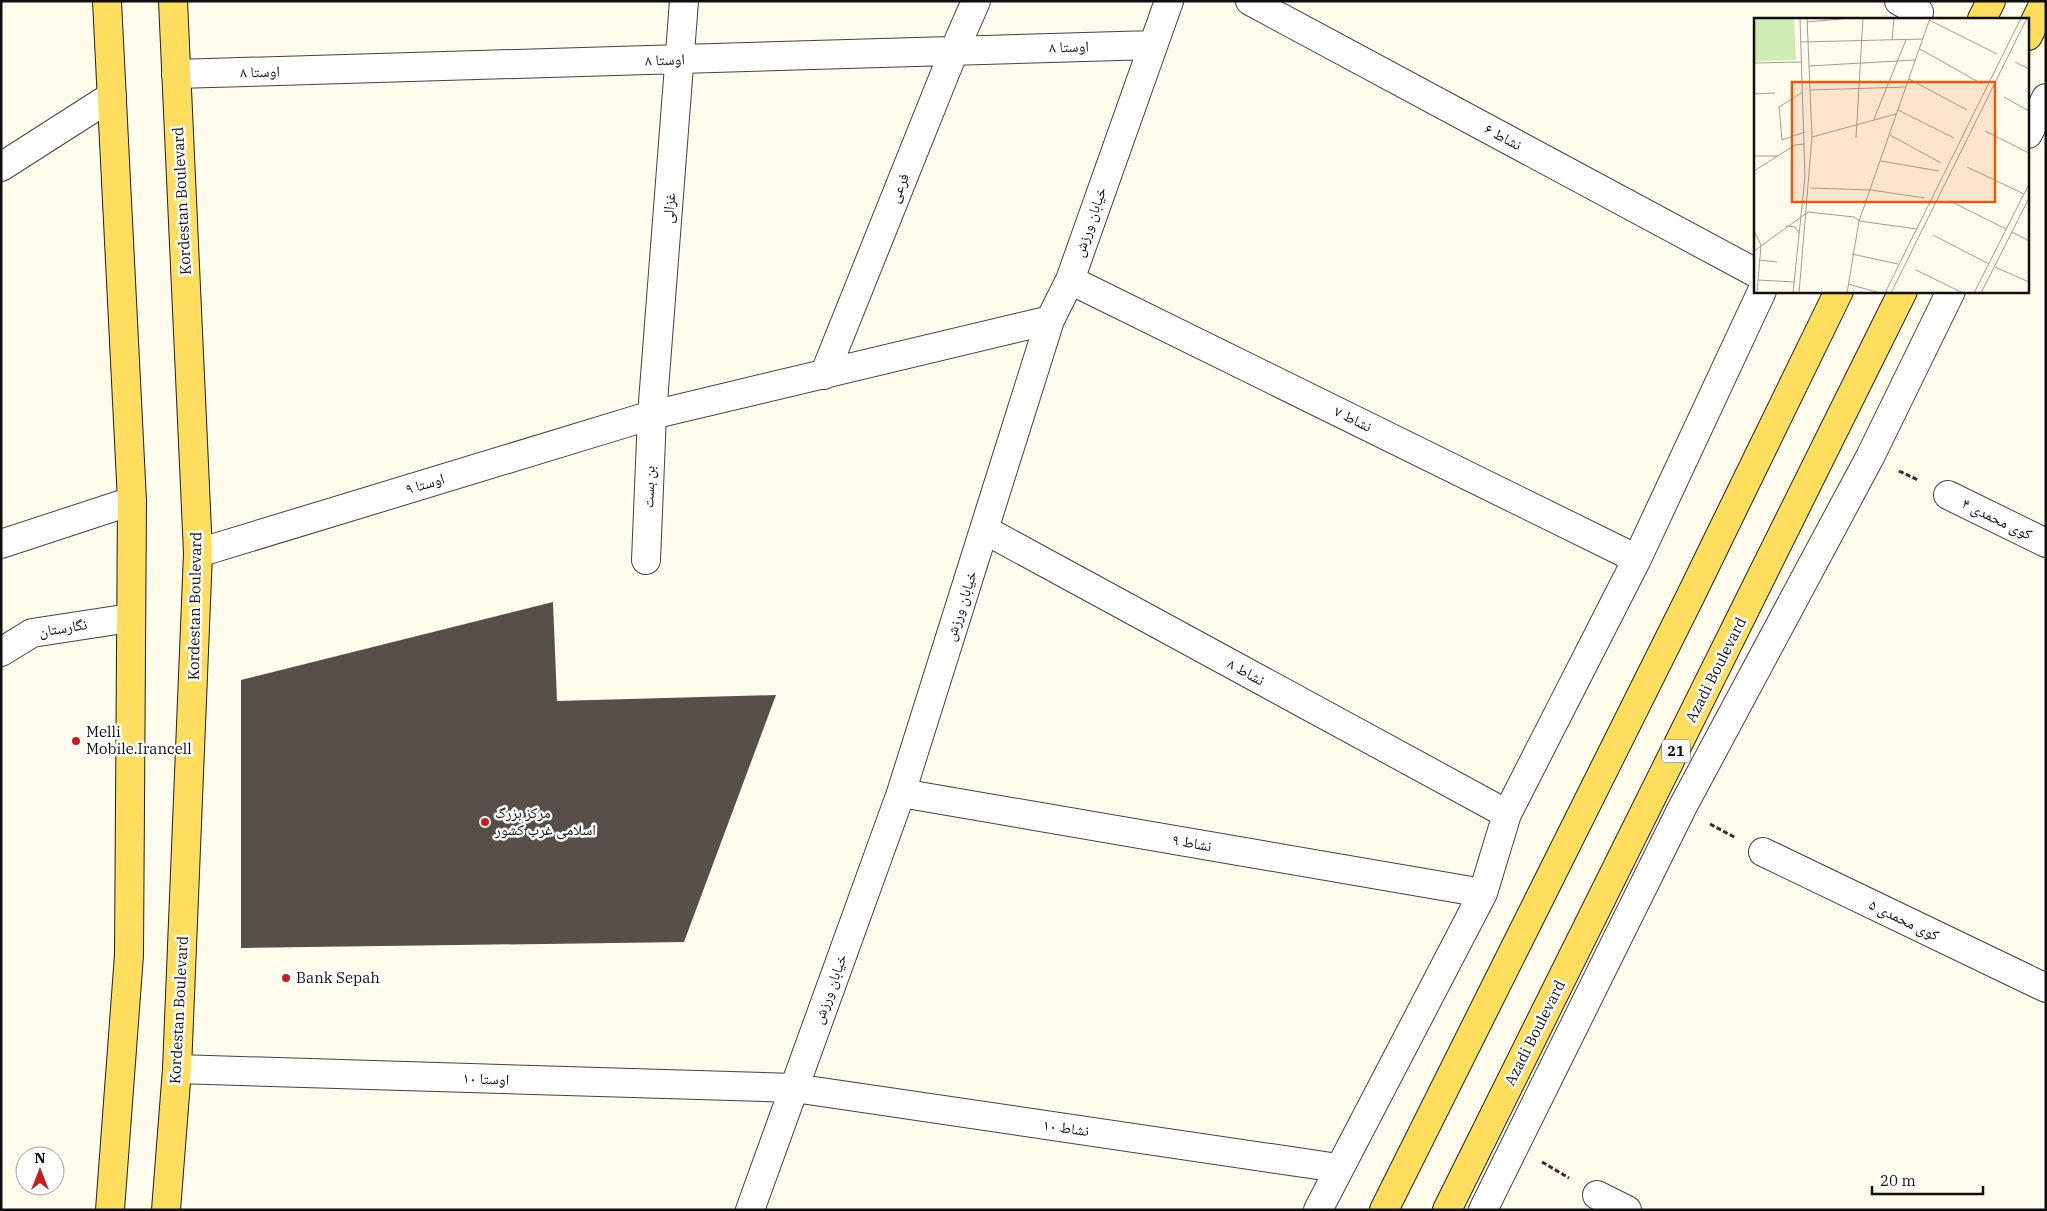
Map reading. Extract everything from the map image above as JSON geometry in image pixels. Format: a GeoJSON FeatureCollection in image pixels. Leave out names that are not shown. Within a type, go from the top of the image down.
{"type":"FeatureCollection","features":[{"type":"Feature","properties":{"kind":"main road"},"geometry":{"type":"LineString","coordinates":[[106,1],[132,501],[129,954],[110,1210]]}},
{"type":"Feature","properties":{"kind":"main road","name":"Kordestan Boulevard"},"geometry":{"type":"LineString","coordinates":[[166,1210],[177,1069],[198,553],[173,1]]}},
{"type":"Feature","properties":{"kind":"main road"},"geometry":{"type":"LineString","coordinates":[[1982,18],[1991,1]]}},
{"type":"Feature","properties":{"kind":"main road"},"geometry":{"type":"LineString","coordinates":[[2030,32],[2045,1]]}},
{"type":"Feature","properties":{"kind":"main road"},"geometry":{"type":"LineString","coordinates":[[1384,1210],[1691,595],[1839,292]]}},
{"type":"Feature","properties":{"kind":"main road","name":"Azadi Boulevard"},"geometry":{"type":"LineString","coordinates":[[1447,1210],[1903,292]]}},
{"type":"Feature","properties":{"kind":"street","name":"غزالی"},"geometry":{"type":"LineString","coordinates":[[652,415],[684,1]]}},
{"type":"Feature","properties":{"kind":"street","name":"فرعی"},"geometry":{"type":"LineString","coordinates":[[824,375],[954,50],[976,1]]}},
{"type":"Feature","properties":{"kind":"street","name":"خیابان ورزش"},"geometry":{"type":"LineString","coordinates":[[750,1210],[900,793],[985,530],[1050,320],[1070,280],[1169,1]]}},
{"type":"Feature","properties":{"kind":"street","name":"نشاط ۶"},"geometry":{"type":"LineString","coordinates":[[1250,1],[1754,272]]}},
{"type":"Feature","properties":{"kind":"street","name":"اوستا ۸"},"geometry":{"type":"LineString","coordinates":[[176,74],[1153,45]]}},
{"type":"Feature","properties":{"kind":"street"},"geometry":{"type":"LineString","coordinates":[[1,167],[112,96]]}},
{"type":"Feature","properties":{"kind":"street"},"geometry":{"type":"LineString","coordinates":[[2030,130],[2046,98]]}},
{"type":"Feature","properties":{"kind":"street","name":"نشاط ۷"},"geometry":{"type":"LineString","coordinates":[[1070,280],[1637,559]]}},
{"type":"Feature","properties":{"kind":"street"},"geometry":{"type":"LineString","coordinates":[[1318,1210],[1338,1168],[1483,893],[1507,814],[1637,559],[1762,292]]}},
{"type":"Feature","properties":{"kind":"street"},"geometry":{"type":"LineString","coordinates":[[1483,1210],[1682,808],[1870,457],[1951,292]]}},
{"type":"Feature","properties":{"kind":"street","name":"اوستا ۹"},"geometry":{"type":"LineString","coordinates":[[198,553],[652,415],[1050,320]]}},
{"type":"Feature","properties":{"kind":"street","name":"بن بست"},"geometry":{"type":"LineString","coordinates":[[646,560],[652,415]]}},
{"type":"Feature","properties":{"kind":"street","name":"کوی محمدی ۴"},"geometry":{"type":"LineString","coordinates":[[1948,495],[2046,543]]}},
{"type":"Feature","properties":{"kind":"street"},"geometry":{"type":"LineString","coordinates":[[1,544],[132,501]]}},
{"type":"Feature","properties":{"kind":"street","name":"نشاط ۸"},"geometry":{"type":"LineString","coordinates":[[985,530],[1507,814]]}},
{"type":"Feature","properties":{"kind":"street","name":"نگارستان"},"geometry":{"type":"LineString","coordinates":[[1,652],[32,633],[130,618]]}},
{"type":"Feature","properties":{"kind":"street","name":"نشاط ۹"},"geometry":{"type":"LineString","coordinates":[[900,793],[1483,893]]}},
{"type":"Feature","properties":{"kind":"street","name":"کوی محمدی ۵"},"geometry":{"type":"LineString","coordinates":[[1763,852],[2046,988]]}},
{"type":"Feature","properties":{"kind":"street","name":"اوستا ۱۰"},"geometry":{"type":"LineString","coordinates":[[177,1069],[794,1088]]}},
{"type":"Feature","properties":{"kind":"street","name":"نشاط ۱۰"},"geometry":{"type":"LineString","coordinates":[[794,1088],[1338,1168]]}},
{"type":"Feature","properties":{"kind":"street"},"geometry":{"type":"LineString","coordinates":[[1598,1195],[1627,1210]]}},
{"type":"Feature","properties":{"kind":"path"},"geometry":{"type":"LineString","coordinates":[[1870,457],[1948,495]]}},
{"type":"Feature","properties":{"kind":"path"},"geometry":{"type":"LineString","coordinates":[[1682,808],[1763,852]]}},
{"type":"Feature","properties":{"kind":"path"},"geometry":{"type":"LineString","coordinates":[[1515,1146],[1598,1195]]}},
{"type":"Feature","properties":{"kind":"building","name":"مرکز بزرگ اسلامی غرب کشور"},"geometry":{"type":"Polygon","coordinates":[[[553,602],[557,701],[776,695],[684,942],[241,948],[241,680],[553,602]]]}},
{"type":"Feature","properties":{"kind":"place","name":"Melli Mobile.Irancell"},"geometry":{"type":"Point","coordinates":[76,741]}},
{"type":"Feature","properties":{"kind":"place","name":"مرکز بزرگ اسلامی غرب کشور"},"geometry":{"type":"Point","coordinates":[485,822]}},
{"type":"Feature","properties":{"kind":"place","name":"Bank Sepah"},"geometry":{"type":"Point","coordinates":[286,978]}}]}
